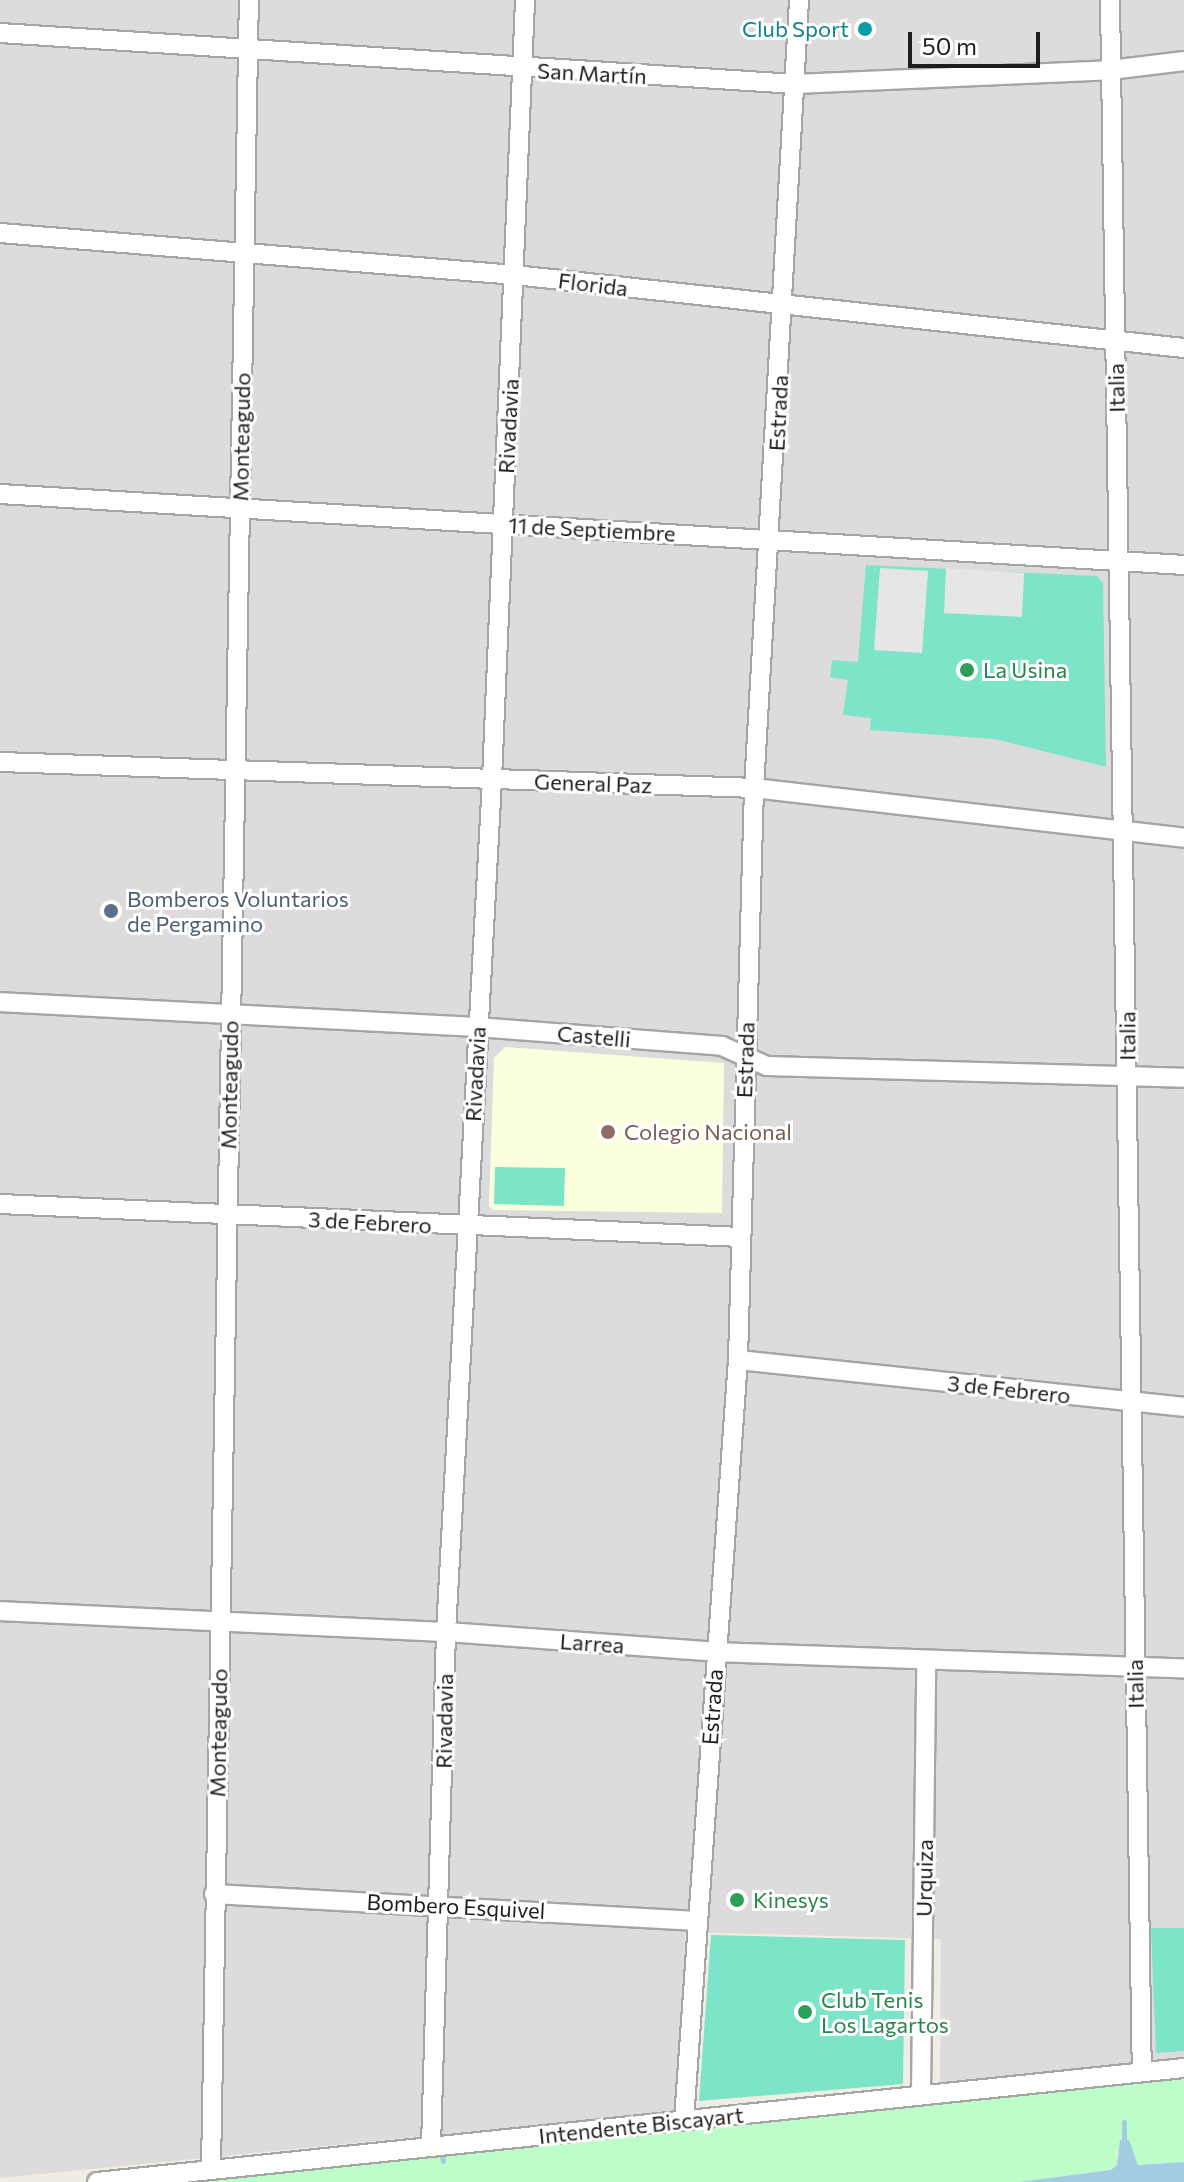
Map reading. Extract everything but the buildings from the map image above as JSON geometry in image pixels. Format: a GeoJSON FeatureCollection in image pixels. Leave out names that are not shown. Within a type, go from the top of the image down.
{"type":"FeatureCollection","features":[{"type":"Feature","properties":{"kind":"street","name":"Monteagudo"},"geometry":{"type":"LineString","coordinates":[[211,2169],[249,0]]}},
{"type":"Feature","properties":{"kind":"street","name":"Rivadavia"},"geometry":{"type":"LineString","coordinates":[[431,2147],[446,1632],[492,779],[525,0]]}},
{"type":"Feature","properties":{"kind":"street","name":"Estrada"},"geometry":{"type":"LineString","coordinates":[[684,2120],[738,1360],[754,788],[771,539],[799,0]]}},
{"type":"Feature","properties":{"kind":"street","name":"Italia"},"geometry":{"type":"LineString","coordinates":[[1110,0],[1117,562],[1127,834],[1127,1077],[1142,2072]]}},
{"type":"Feature","properties":{"kind":"street","name":"San Martín"},"geometry":{"type":"LineString","coordinates":[[0,33],[521,69],[795,84],[1110,70],[1184,61]]}},
{"type":"Feature","properties":{"kind":"street","name":"Florida"},"geometry":{"type":"LineString","coordinates":[[0,233],[515,275],[1184,348]]}},
{"type":"Feature","properties":{"kind":"street","name":"11 de Septiembre"},"geometry":{"type":"LineString","coordinates":[[0,494],[1184,565]]}},
{"type":"Feature","properties":{"kind":"street","name":"General Paz"},"geometry":{"type":"LineString","coordinates":[[0,762],[754,788],[1127,834],[1184,838]]}},
{"type":"Feature","properties":{"kind":"street","name":"Castelli"},"geometry":{"type":"LineString","coordinates":[[0,1002],[477,1027],[722,1046],[767,1066],[1184,1078]]}},
{"type":"Feature","properties":{"kind":"street","name":"3 de Febrero"},"geometry":{"type":"LineString","coordinates":[[0,1204],[741,1237]]}},
{"type":"Feature","properties":{"kind":"street","name":"3 de Febrero"},"geometry":{"type":"LineString","coordinates":[[738,1360],[1184,1407]]}},
{"type":"Feature","properties":{"kind":"street","name":"Larrea"},"geometry":{"type":"LineString","coordinates":[[0,1611],[446,1632],[716,1652],[926,1662],[1184,1668]]}},
{"type":"Feature","properties":{"kind":"street","name":"Urquiza"},"geometry":{"type":"LineString","coordinates":[[921,2093],[926,1662]]}},
{"type":"Feature","properties":{"kind":"street","name":"Bombero Esquivel"},"geometry":{"type":"LineString","coordinates":[[214,1894],[439,1904],[697,1921]]}},
{"type":"Feature","properties":{"kind":"street","name":"Intendente Biscayart"},"geometry":{"type":"LineString","coordinates":[[97,2182],[921,2093],[1184,2068]]}},
{"type":"Feature","properties":{"kind":"shaded area"},"geometry":{"type":"Polygon","coordinates":[[[0,0],[1184,0],[1184,2062],[947,2086],[940,2081],[941,1939],[685,1932],[678,2111],[0,2178],[0,0]]]}},
{"type":"Feature","properties":{"kind":"shaded area"},"geometry":{"type":"Polygon","coordinates":[[[880,568],[928,571],[922,653],[874,650],[880,568]]]}},
{"type":"Feature","properties":{"kind":"shaded area"},"geometry":{"type":"Polygon","coordinates":[[[946,568],[1024,573],[1022,617],[944,613],[946,568]]]}},
{"type":"Feature","properties":{"kind":"shaded area","name":"Colegio Nacional"},"geometry":{"type":"Polygon","coordinates":[[[505,1047],[724,1063],[722,1213],[493,1210],[489,1206],[494,1058],[505,1047]]]}},
{"type":"Feature","properties":{"kind":"green space","name":"La Usina"},"geometry":{"type":"Polygon","coordinates":[[[866,565],[1097,576],[1103,583],[1106,767],[995,739],[870,730],[871,718],[843,715],[848,680],[830,677],[832,660],[858,662],[866,565]]]}},
{"type":"Feature","properties":{"kind":"green space"},"geometry":{"type":"Polygon","coordinates":[[[495,1167],[565,1168],[564,1206],[494,1204],[495,1167]]]}},
{"type":"Feature","properties":{"kind":"green space"},"geometry":{"type":"Polygon","coordinates":[[[1151,1928],[1184,1928],[1184,2051],[1156,2053],[1151,1928]]]}},
{"type":"Feature","properties":{"kind":"green space","name":"Club Tenis Los Lagartos"},"geometry":{"type":"Polygon","coordinates":[[[711,1935],[905,1940],[903,2084],[699,2101],[711,1935]]]}},
{"type":"Feature","properties":{"kind":"green space"},"geometry":{"type":"Polygon","coordinates":[[[1184,2078],[1184,2162],[1138,2165],[1132,2150],[1117,2150],[1117,2165],[1111,2170],[1019,2182],[185,2182],[1184,2078]]]}},
{"type":"Feature","properties":{"kind":"water"},"geometry":{"type":"Polygon","coordinates":[[[1120,2140],[1129,2140],[1138,2165],[1184,2162],[1184,2182],[1019,2182],[1111,2170],[1117,2165],[1120,2140]]]}},
{"type":"Feature","properties":{"kind":"waterway"},"geometry":{"type":"LineString","coordinates":[[1124,2122],[1124,2140]]}},
{"type":"Feature","properties":{"kind":"waterway"},"geometry":{"type":"LineString","coordinates":[[442,2156],[443,2161]]}},
{"type":"Feature","properties":{"kind":"place","name":"Club Sport"},"geometry":{"type":"Point","coordinates":[865,29]}},
{"type":"Feature","properties":{"kind":"place","name":"La Usina"},"geometry":{"type":"Point","coordinates":[967,670]}},
{"type":"Feature","properties":{"kind":"place","name":"Bomberos Voluntarios de Pergamino"},"geometry":{"type":"Point","coordinates":[111,911]}},
{"type":"Feature","properties":{"kind":"place","name":"Colegio Nacional"},"geometry":{"type":"Point","coordinates":[608,1132]}},
{"type":"Feature","properties":{"kind":"place","name":"Kinesys"},"geometry":{"type":"Point","coordinates":[737,1900]}},
{"type":"Feature","properties":{"kind":"place","name":"Club Tenis Los Lagartos"},"geometry":{"type":"Point","coordinates":[805,2012]}}]}
